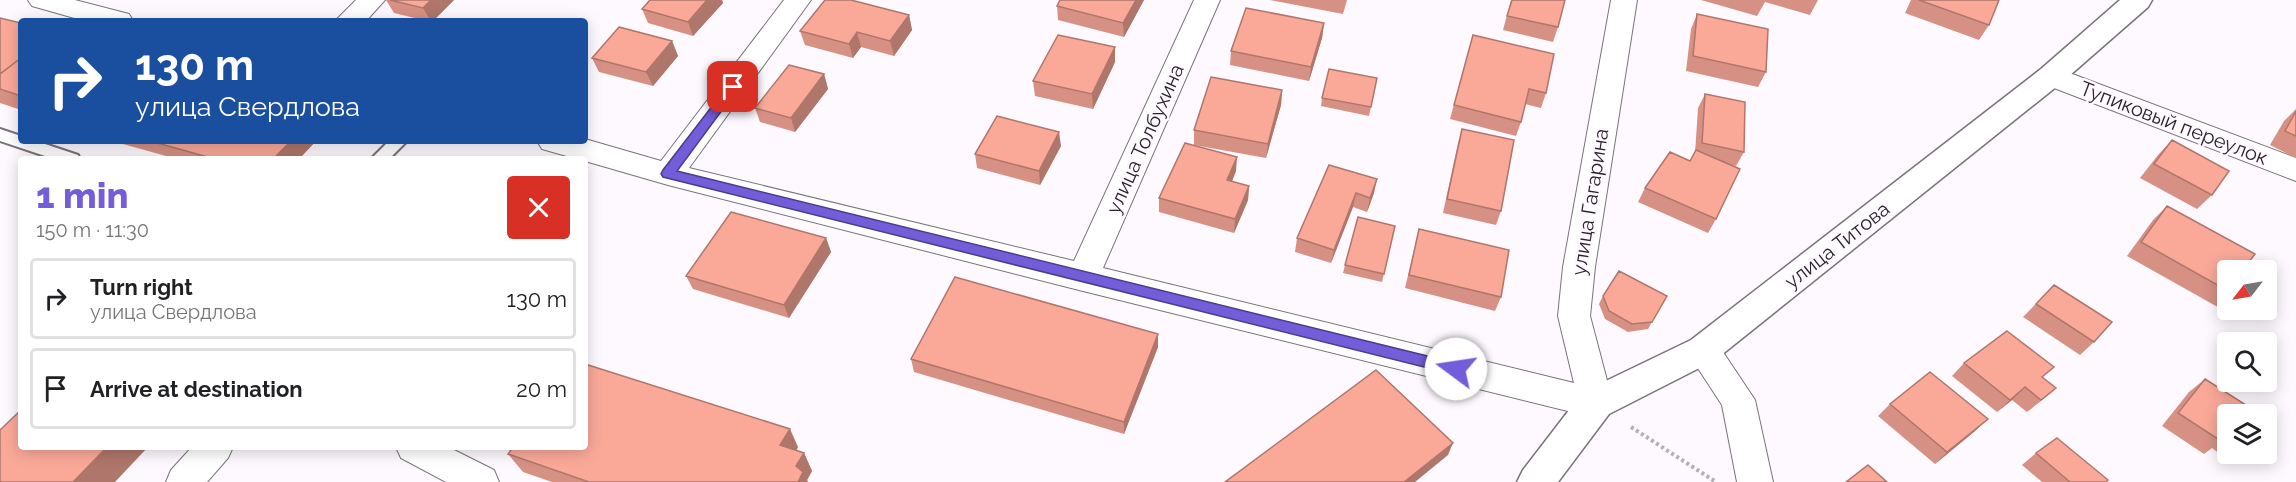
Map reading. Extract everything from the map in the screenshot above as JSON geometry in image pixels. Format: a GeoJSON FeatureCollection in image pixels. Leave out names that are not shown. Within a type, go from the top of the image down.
{"type":"FeatureCollection","features":[{"type":"Feature","properties":{"kind":"street"},"geometry":{"type":"LineString","coordinates":[[41,0],[108,18]]}},
{"type":"Feature","properties":{"kind":"street"},"geometry":{"type":"LineString","coordinates":[[352,18],[372,0]]}},
{"type":"Feature","properties":{"kind":"street"},"geometry":{"type":"LineString","coordinates":[[668,174],[798,0]]}},
{"type":"Feature","properties":{"kind":"street","name":"улица Толбухина"},"geometry":{"type":"LineString","coordinates":[[1083,278],[1207,0]]}},
{"type":"Feature","properties":{"kind":"street","name":"улица Гагарина"},"geometry":{"type":"LineString","coordinates":[[1596,403],[1574,316],[1579,267],[1624,0]]}},
{"type":"Feature","properties":{"kind":"street","name":"улица Титова"},"geometry":{"type":"LineString","coordinates":[[1536,482],[1596,403],[1703,350],[2052,76],[2138,0]]}},
{"type":"Feature","properties":{"kind":"street","name":"Тупиковый переулок"},"geometry":{"type":"LineString","coordinates":[[2052,76],[2296,170]]}},
{"type":"Feature","properties":{"kind":"street"},"geometry":{"type":"LineString","coordinates":[[563,144],[668,174],[1596,403]]}},
{"type":"Feature","properties":{"kind":"street"},"geometry":{"type":"LineString","coordinates":[[1703,350],[1738,400],[1755,482]]}},
{"type":"Feature","properties":{"kind":"street"},"geometry":{"type":"LineString","coordinates":[[184,482],[212,450]]}},
{"type":"Feature","properties":{"kind":"street"},"geometry":{"type":"LineString","coordinates":[[420,450],[481,482]]}},
{"type":"Feature","properties":{"kind":"lane"},"geometry":{"type":"LineString","coordinates":[[0,135],[18,141]]}},
{"type":"Feature","properties":{"kind":"lane"},"geometry":{"type":"LineString","coordinates":[[27,144],[63,156]]}},
{"type":"Feature","properties":{"kind":"lane"},"geometry":{"type":"LineString","coordinates":[[383,156],[396,144]]}},
{"type":"Feature","properties":{"kind":"path"},"geometry":{"type":"LineString","coordinates":[[1596,403],[1716,482]]}},
{"type":"Feature","properties":{"kind":"building"},"geometry":{"type":"Polygon","coordinates":[[[390,0],[431,0],[423,8],[390,0]]]}},
{"type":"Feature","properties":{"kind":"building"},"geometry":{"type":"Polygon","coordinates":[[[650,0],[707,0],[688,22],[642,9],[650,0]]]}},
{"type":"Feature","properties":{"kind":"building"},"geometry":{"type":"Polygon","coordinates":[[[825,0],[851,0],[909,15],[890,41],[857,32],[849,44],[800,31],[825,0]]]}},
{"type":"Feature","properties":{"kind":"building"},"geometry":{"type":"Polygon","coordinates":[[[1060,0],[1136,0],[1123,23],[1057,6],[1060,0]]]}},
{"type":"Feature","properties":{"kind":"building"},"geometry":{"type":"Polygon","coordinates":[[[1512,0],[1565,0],[1558,27],[1507,16],[1512,0]]]}},
{"type":"Feature","properties":{"kind":"building"},"geometry":{"type":"Polygon","coordinates":[[[1919,0],[1999,0],[1989,25],[1919,0]]]}},
{"type":"Feature","properties":{"kind":"building"},"geometry":{"type":"Polygon","coordinates":[[[1246,8],[1324,23],[1311,67],[1231,51],[1246,8]]]}},
{"type":"Feature","properties":{"kind":"building"},"geometry":{"type":"Polygon","coordinates":[[[1697,14],[1768,29],[1766,72],[1693,56],[1697,14]]]}},
{"type":"Feature","properties":{"kind":"building"},"geometry":{"type":"Polygon","coordinates":[[[0,18],[18,22],[18,60],[0,74],[0,18]]]}},
{"type":"Feature","properties":{"kind":"building"},"geometry":{"type":"Polygon","coordinates":[[[619,27],[672,41],[646,72],[592,58],[619,27]]]}},
{"type":"Feature","properties":{"kind":"building"},"geometry":{"type":"Polygon","coordinates":[[[1058,35],[1115,47],[1092,94],[1033,81],[1058,35]]]}},
{"type":"Feature","properties":{"kind":"building"},"geometry":{"type":"Polygon","coordinates":[[[1473,35],[1554,54],[1546,93],[1529,89],[1521,122],[1454,105],[1473,35]]]}},
{"type":"Feature","properties":{"kind":"building"},"geometry":{"type":"Polygon","coordinates":[[[18,60],[18,95],[0,89],[0,74],[18,60]]]}},
{"type":"Feature","properties":{"kind":"building"},"geometry":{"type":"Polygon","coordinates":[[[789,65],[824,74],[791,118],[755,108],[789,65]]]}},
{"type":"Feature","properties":{"kind":"building"},"geometry":{"type":"Polygon","coordinates":[[[1329,69],[1377,78],[1371,107],[1322,98],[1329,69]]]}},
{"type":"Feature","properties":{"kind":"building"},"geometry":{"type":"Polygon","coordinates":[[[1211,77],[1282,90],[1268,144],[1194,130],[1211,77]]]}},
{"type":"Feature","properties":{"kind":"building"},"geometry":{"type":"Polygon","coordinates":[[[1705,94],[1745,102],[1744,152],[1702,143],[1705,94]]]}},
{"type":"Feature","properties":{"kind":"building"},"geometry":{"type":"Polygon","coordinates":[[[2296,111],[2296,136],[2285,131],[2296,111]]]}},
{"type":"Feature","properties":{"kind":"building"},"geometry":{"type":"Polygon","coordinates":[[[997,116],[1059,132],[1039,171],[975,154],[997,116]]]}},
{"type":"Feature","properties":{"kind":"building"},"geometry":{"type":"Polygon","coordinates":[[[1462,129],[1514,140],[1501,211],[1447,199],[1462,129]]]}},
{"type":"Feature","properties":{"kind":"building"},"geometry":{"type":"Polygon","coordinates":[[[2172,140],[2229,171],[2212,195],[2154,164],[2172,140]]]}},
{"type":"Feature","properties":{"kind":"building"},"geometry":{"type":"Polygon","coordinates":[[[1185,143],[1237,157],[1227,180],[1249,186],[1235,219],[1159,198],[1185,143]]]}},
{"type":"Feature","properties":{"kind":"building"},"geometry":{"type":"Polygon","coordinates":[[[161,144],[288,144],[276,156],[204,156],[161,144]]]}},
{"type":"Feature","properties":{"kind":"building"},"geometry":{"type":"Polygon","coordinates":[[[1696,150],[1740,169],[1716,219],[1645,188],[1670,152],[1690,161],[1696,150]]]}},
{"type":"Feature","properties":{"kind":"building"},"geometry":{"type":"Polygon","coordinates":[[[1329,165],[1377,179],[1370,198],[1356,193],[1334,250],[1297,238],[1329,165]]]}},
{"type":"Feature","properties":{"kind":"building"},"geometry":{"type":"Polygon","coordinates":[[[2167,206],[2255,254],[2250,260],[2217,260],[2217,285],[2141,242],[2167,206]]]}},
{"type":"Feature","properties":{"kind":"building"},"geometry":{"type":"Polygon","coordinates":[[[731,212],[826,238],[784,305],[686,276],[731,212]]]}},
{"type":"Feature","properties":{"kind":"building"},"geometry":{"type":"Polygon","coordinates":[[[1358,217],[1395,226],[1384,274],[1345,265],[1358,217]]]}},
{"type":"Feature","properties":{"kind":"building"},"geometry":{"type":"Polygon","coordinates":[[[1419,229],[1509,250],[1501,297],[1409,275],[1419,229]]]}},
{"type":"Feature","properties":{"kind":"building"},"geometry":{"type":"Polygon","coordinates":[[[1619,271],[1667,296],[1652,322],[1632,324],[1609,311],[1603,296],[1619,271]]]}},
{"type":"Feature","properties":{"kind":"building"},"geometry":{"type":"Polygon","coordinates":[[[955,277],[1158,334],[1124,422],[911,359],[955,277]]]}},
{"type":"Feature","properties":{"kind":"building"},"geometry":{"type":"Polygon","coordinates":[[[2054,285],[2112,322],[2094,342],[2036,304],[2054,285]]]}},
{"type":"Feature","properties":{"kind":"building"},"geometry":{"type":"Polygon","coordinates":[[[2007,331],[2054,367],[2042,377],[2056,388],[2041,400],[2025,387],[2010,400],[1964,363],[2007,331]]]}},
{"type":"Feature","properties":{"kind":"building"},"geometry":{"type":"Polygon","coordinates":[[[588,365],[790,429],[780,445],[804,453],[796,466],[803,472],[798,482],[589,482],[508,454],[511,450],[588,450],[588,365]]]}},
{"type":"Feature","properties":{"kind":"building"},"geometry":{"type":"Polygon","coordinates":[[[1376,370],[1453,443],[1404,482],[1225,482],[1376,370]]]}},
{"type":"Feature","properties":{"kind":"building"},"geometry":{"type":"Polygon","coordinates":[[[1930,372],[1988,419],[1947,452],[1890,404],[1930,372]]]}},
{"type":"Feature","properties":{"kind":"building"},"geometry":{"type":"Polygon","coordinates":[[[2205,379],[2217,387],[2217,392],[2225,392],[2244,404],[2217,404],[2217,438],[2178,413],[2205,379]]]}},
{"type":"Feature","properties":{"kind":"building"},"geometry":{"type":"Polygon","coordinates":[[[18,413],[18,450],[104,450],[73,482],[0,482],[0,430],[18,413]]]}},
{"type":"Feature","properties":{"kind":"building"},"geometry":{"type":"Polygon","coordinates":[[[2057,438],[2108,480],[2106,482],[2070,482],[2036,453],[2057,438]]]}},
{"type":"Feature","properties":{"kind":"building"},"geometry":{"type":"Polygon","coordinates":[[[1868,465],[1887,482],[1846,482],[1868,465]]]}},
{"type":"Feature","properties":{"kind":"route"},"geometry":{"type":"LineString","coordinates":[[733,87],[668,174],[1456,369]]}}]}
